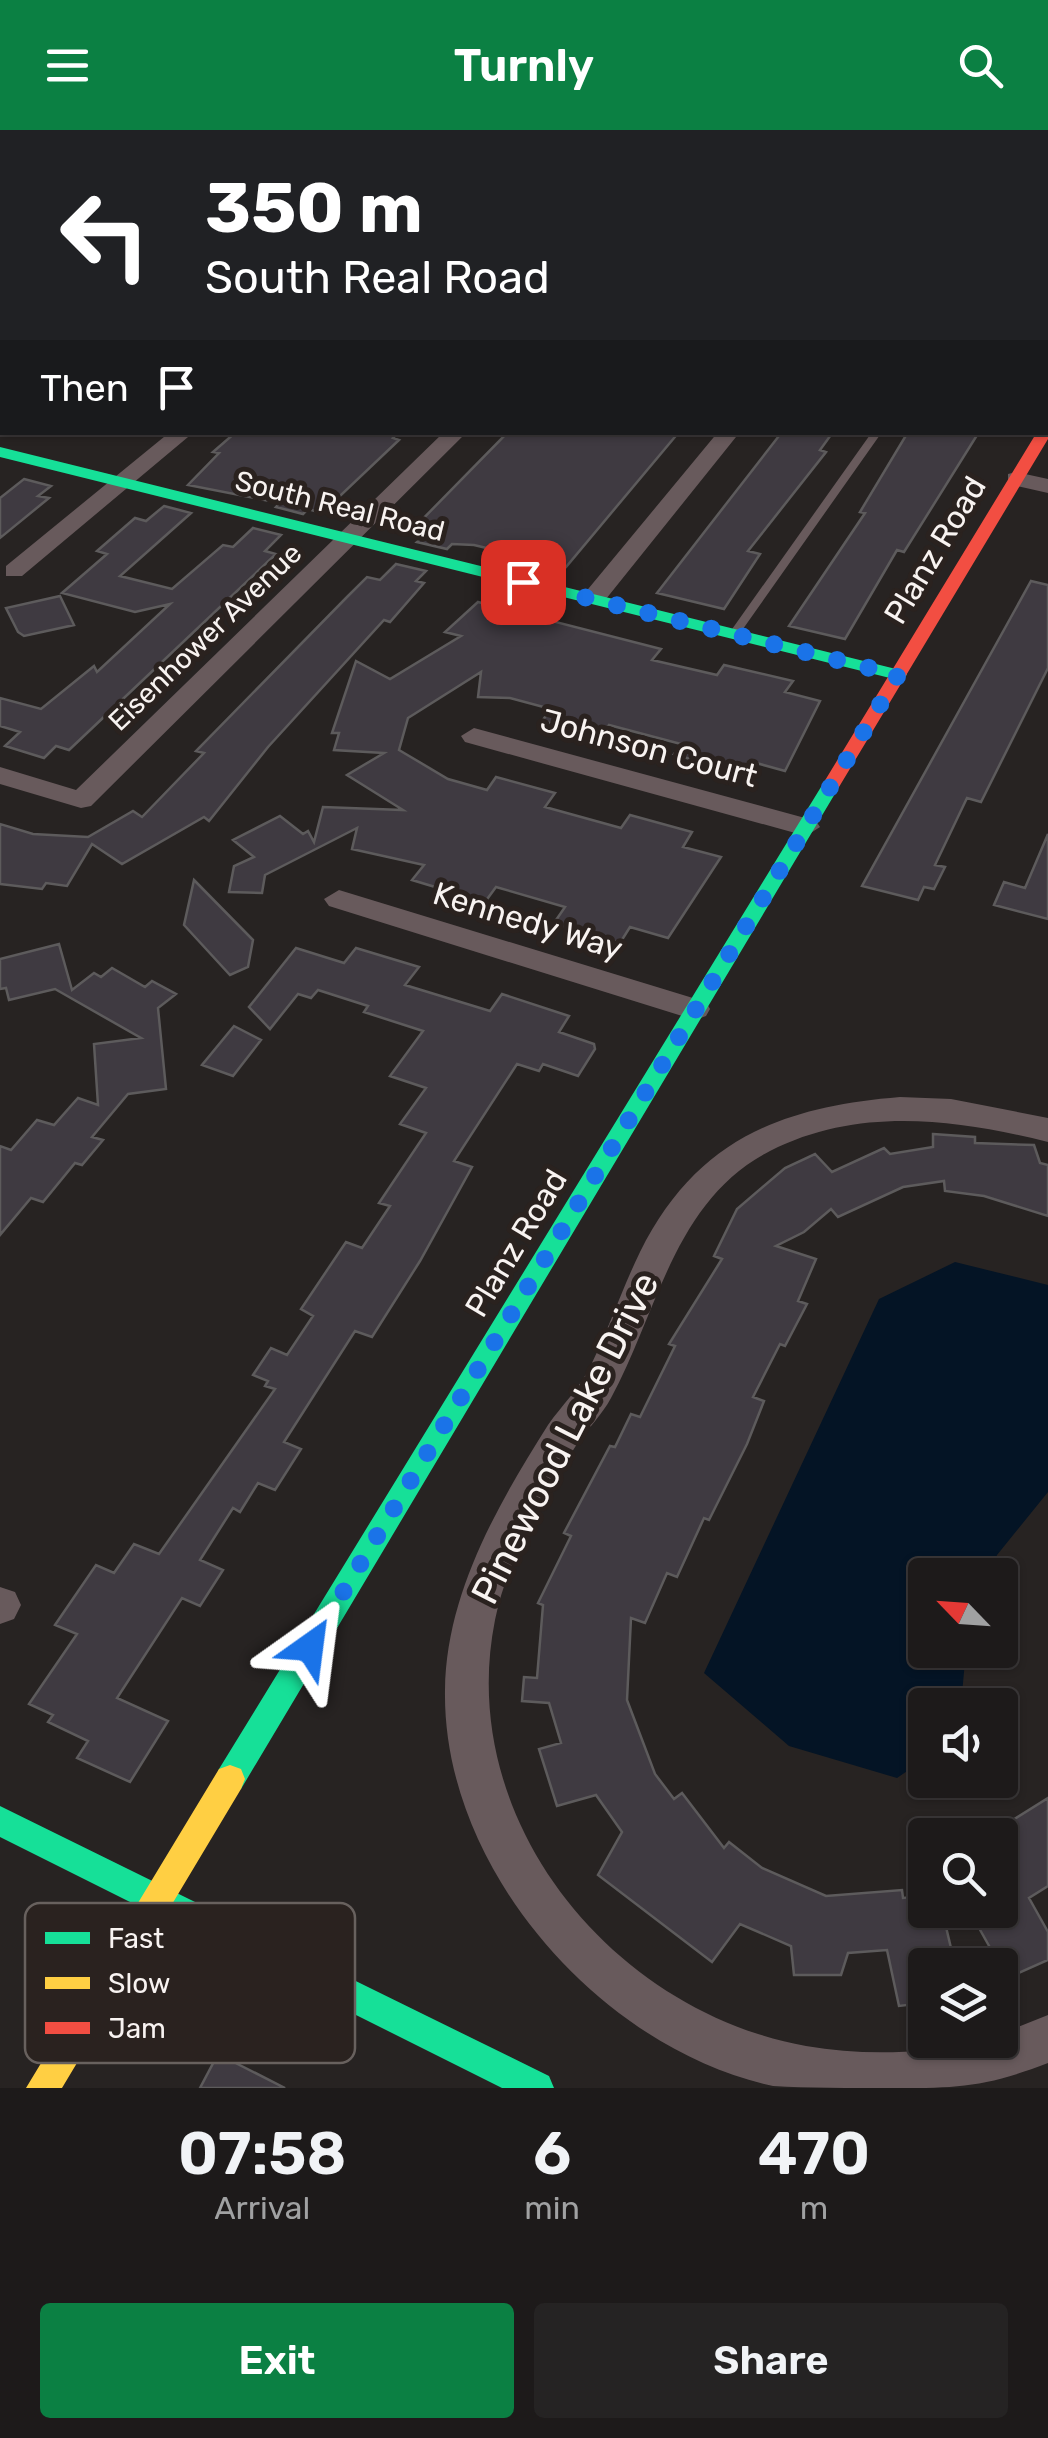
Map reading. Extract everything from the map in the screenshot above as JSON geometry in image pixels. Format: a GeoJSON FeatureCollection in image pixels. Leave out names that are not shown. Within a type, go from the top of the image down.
{"type":"FeatureCollection","features":[{"type":"Feature","properties":{"kind":"main road","name":"Planz Road"},"geometry":{"type":"LineString","coordinates":[[155,1903],[1045,436]]}},
{"type":"Feature","properties":{"kind":"main road","name":"South Real Road"},"geometry":{"type":"LineString","coordinates":[[0,452],[898,675]]}},
{"type":"Feature","properties":{"kind":"main road"},"geometry":{"type":"LineString","coordinates":[[0,1821],[164,1903]]}},
{"type":"Feature","properties":{"kind":"main road"},"geometry":{"type":"LineString","coordinates":[[355,2007],[479,2075],[537,2088]]}},
{"type":"Feature","properties":{"kind":"main road","name":"Planz Road"},"geometry":{"type":"LineString","coordinates":[[43,2088],[58,2063]]}},
{"type":"Feature","properties":{"kind":"street"},"geometry":{"type":"LineString","coordinates":[[14,571],[180,435]]}},
{"type":"Feature","properties":{"kind":"street","name":"Eisenhower Avenue"},"geometry":{"type":"LineString","coordinates":[[0,775],[81,800],[454,435]]}},
{"type":"Feature","properties":{"kind":"street"},"geometry":{"type":"LineString","coordinates":[[593,599],[728,435]]}},
{"type":"Feature","properties":{"kind":"street"},"geometry":{"type":"LineString","coordinates":[[1016,479],[1048,486]]}},
{"type":"Feature","properties":{"kind":"street","name":"Johnson Court"},"geometry":{"type":"LineString","coordinates":[[474,736],[806,827]]}},
{"type":"Feature","properties":{"kind":"street","name":"Kennedy Way"},"geometry":{"type":"LineString","coordinates":[[339,899],[696,1010]]}},
{"type":"Feature","properties":{"kind":"street","name":"Pinewood Lake Drive"},"geometry":{"type":"LineString","coordinates":[[1048,1130],[983,1113],[934,1108],[848,1112],[768,1139],[708,1179],[682,1210],[634,1298],[616,1353],[593,1396],[565,1432],[490,1572],[474,1620],[467,1672],[468,1726],[478,1781],[501,1842],[532,1896],[577,1950],[628,1994],[684,2030],[754,2059],[828,2076],[895,2079],[960,2072],[1048,2039]]}},
{"type":"Feature","properties":{"kind":"lane"},"geometry":{"type":"LineString","coordinates":[[734,634],[875,435]]}},
{"type":"Feature","properties":{"kind":"water"},"geometry":{"type":"Polygon","coordinates":[[[955,1262],[1048,1285],[1048,1492],[996,1558],[908,1558],[908,1668],[964,1668],[963,1688],[908,1688],[908,1771],[897,1778],[789,1746],[704,1673],[879,1299],[955,1262]]]}},
{"type":"Feature","properties":{"kind":"building"},"geometry":{"type":"Polygon","coordinates":[[[233,435],[396,435],[393,438],[399,440],[322,513],[308,509],[303,514],[276,507],[280,503],[188,485],[219,453],[213,452],[233,435]]]}},
{"type":"Feature","properties":{"kind":"building"},"geometry":{"type":"Polygon","coordinates":[[[505,435],[676,435],[566,567],[474,545],[452,544],[447,549],[417,542],[423,537],[409,533],[505,435]]]}},
{"type":"Feature","properties":{"kind":"building"},"geometry":{"type":"Polygon","coordinates":[[[780,435],[831,435],[820,450],[826,452],[748,551],[760,554],[724,609],[657,593],[780,435]]]}},
{"type":"Feature","properties":{"kind":"building"},"geometry":{"type":"Polygon","coordinates":[[[906,435],[977,435],[904,552],[897,550],[845,639],[789,626],[865,513],[860,512],[906,435]]]}},
{"type":"Feature","properties":{"kind":"building"},"geometry":{"type":"Polygon","coordinates":[[[24,479],[51,486],[38,496],[49,498],[0,538],[0,498],[24,479]]]}},
{"type":"Feature","properties":{"kind":"building"},"geometry":{"type":"Polygon","coordinates":[[[164,506],[191,513],[120,576],[172,589],[223,545],[233,547],[253,528],[281,535],[265,551],[276,554],[69,750],[56,746],[44,758],[5,746],[20,732],[0,726],[0,698],[41,709],[94,666],[97,672],[170,604],[135,612],[62,593],[107,554],[97,551],[135,518],[146,521],[164,506]]]}},
{"type":"Feature","properties":{"kind":"building"},"geometry":{"type":"Polygon","coordinates":[[[396,564],[426,571],[416,581],[424,583],[390,622],[384,620],[268,747],[209,821],[204,817],[122,864],[92,844],[67,886],[46,883],[42,889],[0,884],[0,824],[33,834],[88,837],[133,811],[142,817],[204,753],[196,751],[367,577],[380,580],[396,564]]]}},
{"type":"Feature","properties":{"kind":"building"},"geometry":{"type":"Polygon","coordinates":[[[1031,581],[1048,585],[1048,668],[981,802],[967,798],[935,865],[945,867],[934,889],[924,887],[918,900],[862,886],[1031,581]]]}},
{"type":"Feature","properties":{"kind":"building"},"geometry":{"type":"Polygon","coordinates":[[[60,596],[74,625],[24,636],[6,608],[60,596]]]}},
{"type":"Feature","properties":{"kind":"building"},"geometry":{"type":"Polygon","coordinates":[[[478,602],[661,649],[652,660],[717,675],[724,665],[793,681],[785,692],[820,701],[785,771],[749,761],[741,775],[674,754],[681,744],[609,725],[601,736],[542,721],[551,709],[510,698],[478,697],[481,672],[408,718],[399,750],[448,779],[487,790],[496,777],[555,793],[545,807],[621,828],[630,815],[692,832],[683,847],[721,857],[668,938],[630,927],[620,943],[554,923],[565,907],[496,887],[485,902],[412,880],[424,865],[352,849],[357,828],[265,875],[262,893],[229,892],[234,866],[254,857],[233,840],[280,816],[303,834],[308,831],[314,842],[323,807],[403,810],[347,775],[384,753],[334,750],[339,733],[332,733],[356,661],[390,679],[461,636],[445,632],[478,602]]]}},
{"type":"Feature","properties":{"kind":"building"},"geometry":{"type":"Polygon","coordinates":[[[1048,834],[1048,919],[994,905],[1004,882],[1025,888],[1048,834]]]}},
{"type":"Feature","properties":{"kind":"building"},"geometry":{"type":"Polygon","coordinates":[[[194,880],[253,940],[248,967],[230,975],[184,925],[194,880]]]}},
{"type":"Feature","properties":{"kind":"building"},"geometry":{"type":"Polygon","coordinates":[[[59,944],[72,990],[94,973],[101,977],[112,968],[145,987],[152,981],[176,994],[158,1008],[166,1089],[128,1094],[92,1137],[103,1140],[82,1165],[75,1163],[43,1202],[31,1198],[0,1235],[0,1146],[11,1150],[37,1120],[54,1125],[78,1098],[98,1105],[94,1044],[141,1038],[55,989],[9,1000],[6,988],[0,989],[0,959],[59,944]]]}},
{"type":"Feature","properties":{"kind":"building"},"geometry":{"type":"Polygon","coordinates":[[[296,948],[344,963],[356,948],[419,967],[405,985],[490,1011],[502,994],[569,1016],[559,1032],[594,1044],[595,1049],[578,1076],[543,1064],[539,1071],[517,1064],[454,1161],[472,1167],[420,1261],[372,1337],[355,1331],[284,1442],[301,1449],[275,1490],[258,1483],[240,1512],[233,1508],[200,1560],[223,1570],[200,1606],[182,1598],[117,1698],[168,1721],[130,1782],[77,1758],[88,1741],[48,1722],[53,1715],[29,1704],[77,1634],[55,1625],[96,1565],[114,1573],[134,1544],[159,1554],[275,1389],[253,1375],[271,1348],[287,1355],[313,1316],[301,1309],[346,1242],[362,1248],[390,1206],[379,1203],[426,1133],[400,1124],[426,1088],[390,1076],[423,1031],[364,1012],[368,1006],[318,990],[311,998],[298,994],[270,1029],[249,1007],[296,948]]]}},
{"type":"Feature","properties":{"kind":"building"},"geometry":{"type":"Polygon","coordinates":[[[234,1026],[261,1040],[233,1076],[202,1065],[234,1026]]]}},
{"type":"Feature","properties":{"kind":"building"},"geometry":{"type":"Polygon","coordinates":[[[933,1134],[975,1137],[975,1143],[1034,1145],[1040,1163],[1048,1165],[1048,1216],[984,1196],[945,1191],[944,1181],[903,1187],[838,1217],[831,1209],[804,1232],[776,1246],[816,1259],[798,1301],[807,1304],[785,1346],[780,1344],[753,1397],[764,1401],[709,1520],[704,1518],[677,1577],[667,1573],[645,1623],[631,1618],[627,1700],[655,1774],[674,1799],[682,1793],[724,1848],[729,1842],[762,1868],[826,1896],[902,1890],[903,1898],[908,1898],[908,1928],[946,1928],[951,1948],[908,1948],[908,2005],[899,2006],[887,1950],[848,1953],[841,1975],[794,1975],[791,1946],[740,1924],[712,1962],[598,1875],[622,1832],[596,1795],[557,1806],[539,1749],[561,1743],[549,1703],[522,1701],[524,1677],[537,1678],[543,1605],[538,1603],[571,1536],[564,1533],[610,1446],[615,1447],[631,1414],[640,1417],[675,1346],[669,1344],[722,1259],[714,1256],[737,1209],[785,1168],[815,1154],[832,1172],[884,1148],[890,1154],[933,1147],[933,1134]]]}},
{"type":"Feature","properties":{"kind":"building"},"geometry":{"type":"Polygon","coordinates":[[[1048,1798],[1048,1886],[1029,1898],[1048,1932],[1048,1960],[1018,1973],[1018,1948],[990,1948],[979,1928],[1018,1928],[1016,1818],[1048,1798]]]}},
{"type":"Feature","properties":{"kind":"building"},"geometry":{"type":"Polygon","coordinates":[[[213,2063],[236,2063],[285,2088],[200,2088],[213,2063]]]}},
{"type":"Feature","properties":{"kind":"traffic: fast"},"geometry":{"type":"LineString","coordinates":[[0,452],[898,675]]}},
{"type":"Feature","properties":{"kind":"traffic: fast"},"geometry":{"type":"LineString","coordinates":[[230,1779],[830,787]]}},
{"type":"Feature","properties":{"kind":"traffic: fast"},"geometry":{"type":"LineString","coordinates":[[0,1821],[165,1903]]}},
{"type":"Feature","properties":{"kind":"traffic: fast"},"geometry":{"type":"LineString","coordinates":[[355,1998],[537,2088]]}},
{"type":"Feature","properties":{"kind":"traffic: slow"},"geometry":{"type":"LineString","coordinates":[[155,1903],[230,1779]]}},
{"type":"Feature","properties":{"kind":"traffic: slow"},"geometry":{"type":"LineString","coordinates":[[43,2088],[58,2063]]}},
{"type":"Feature","properties":{"kind":"traffic: jam"},"geometry":{"type":"LineString","coordinates":[[830,787],[1043,435]]}},
{"type":"Feature","properties":{"kind":"route"},"geometry":{"type":"LineString","coordinates":[[310,1647],[898,675],[523,582]]}}]}
